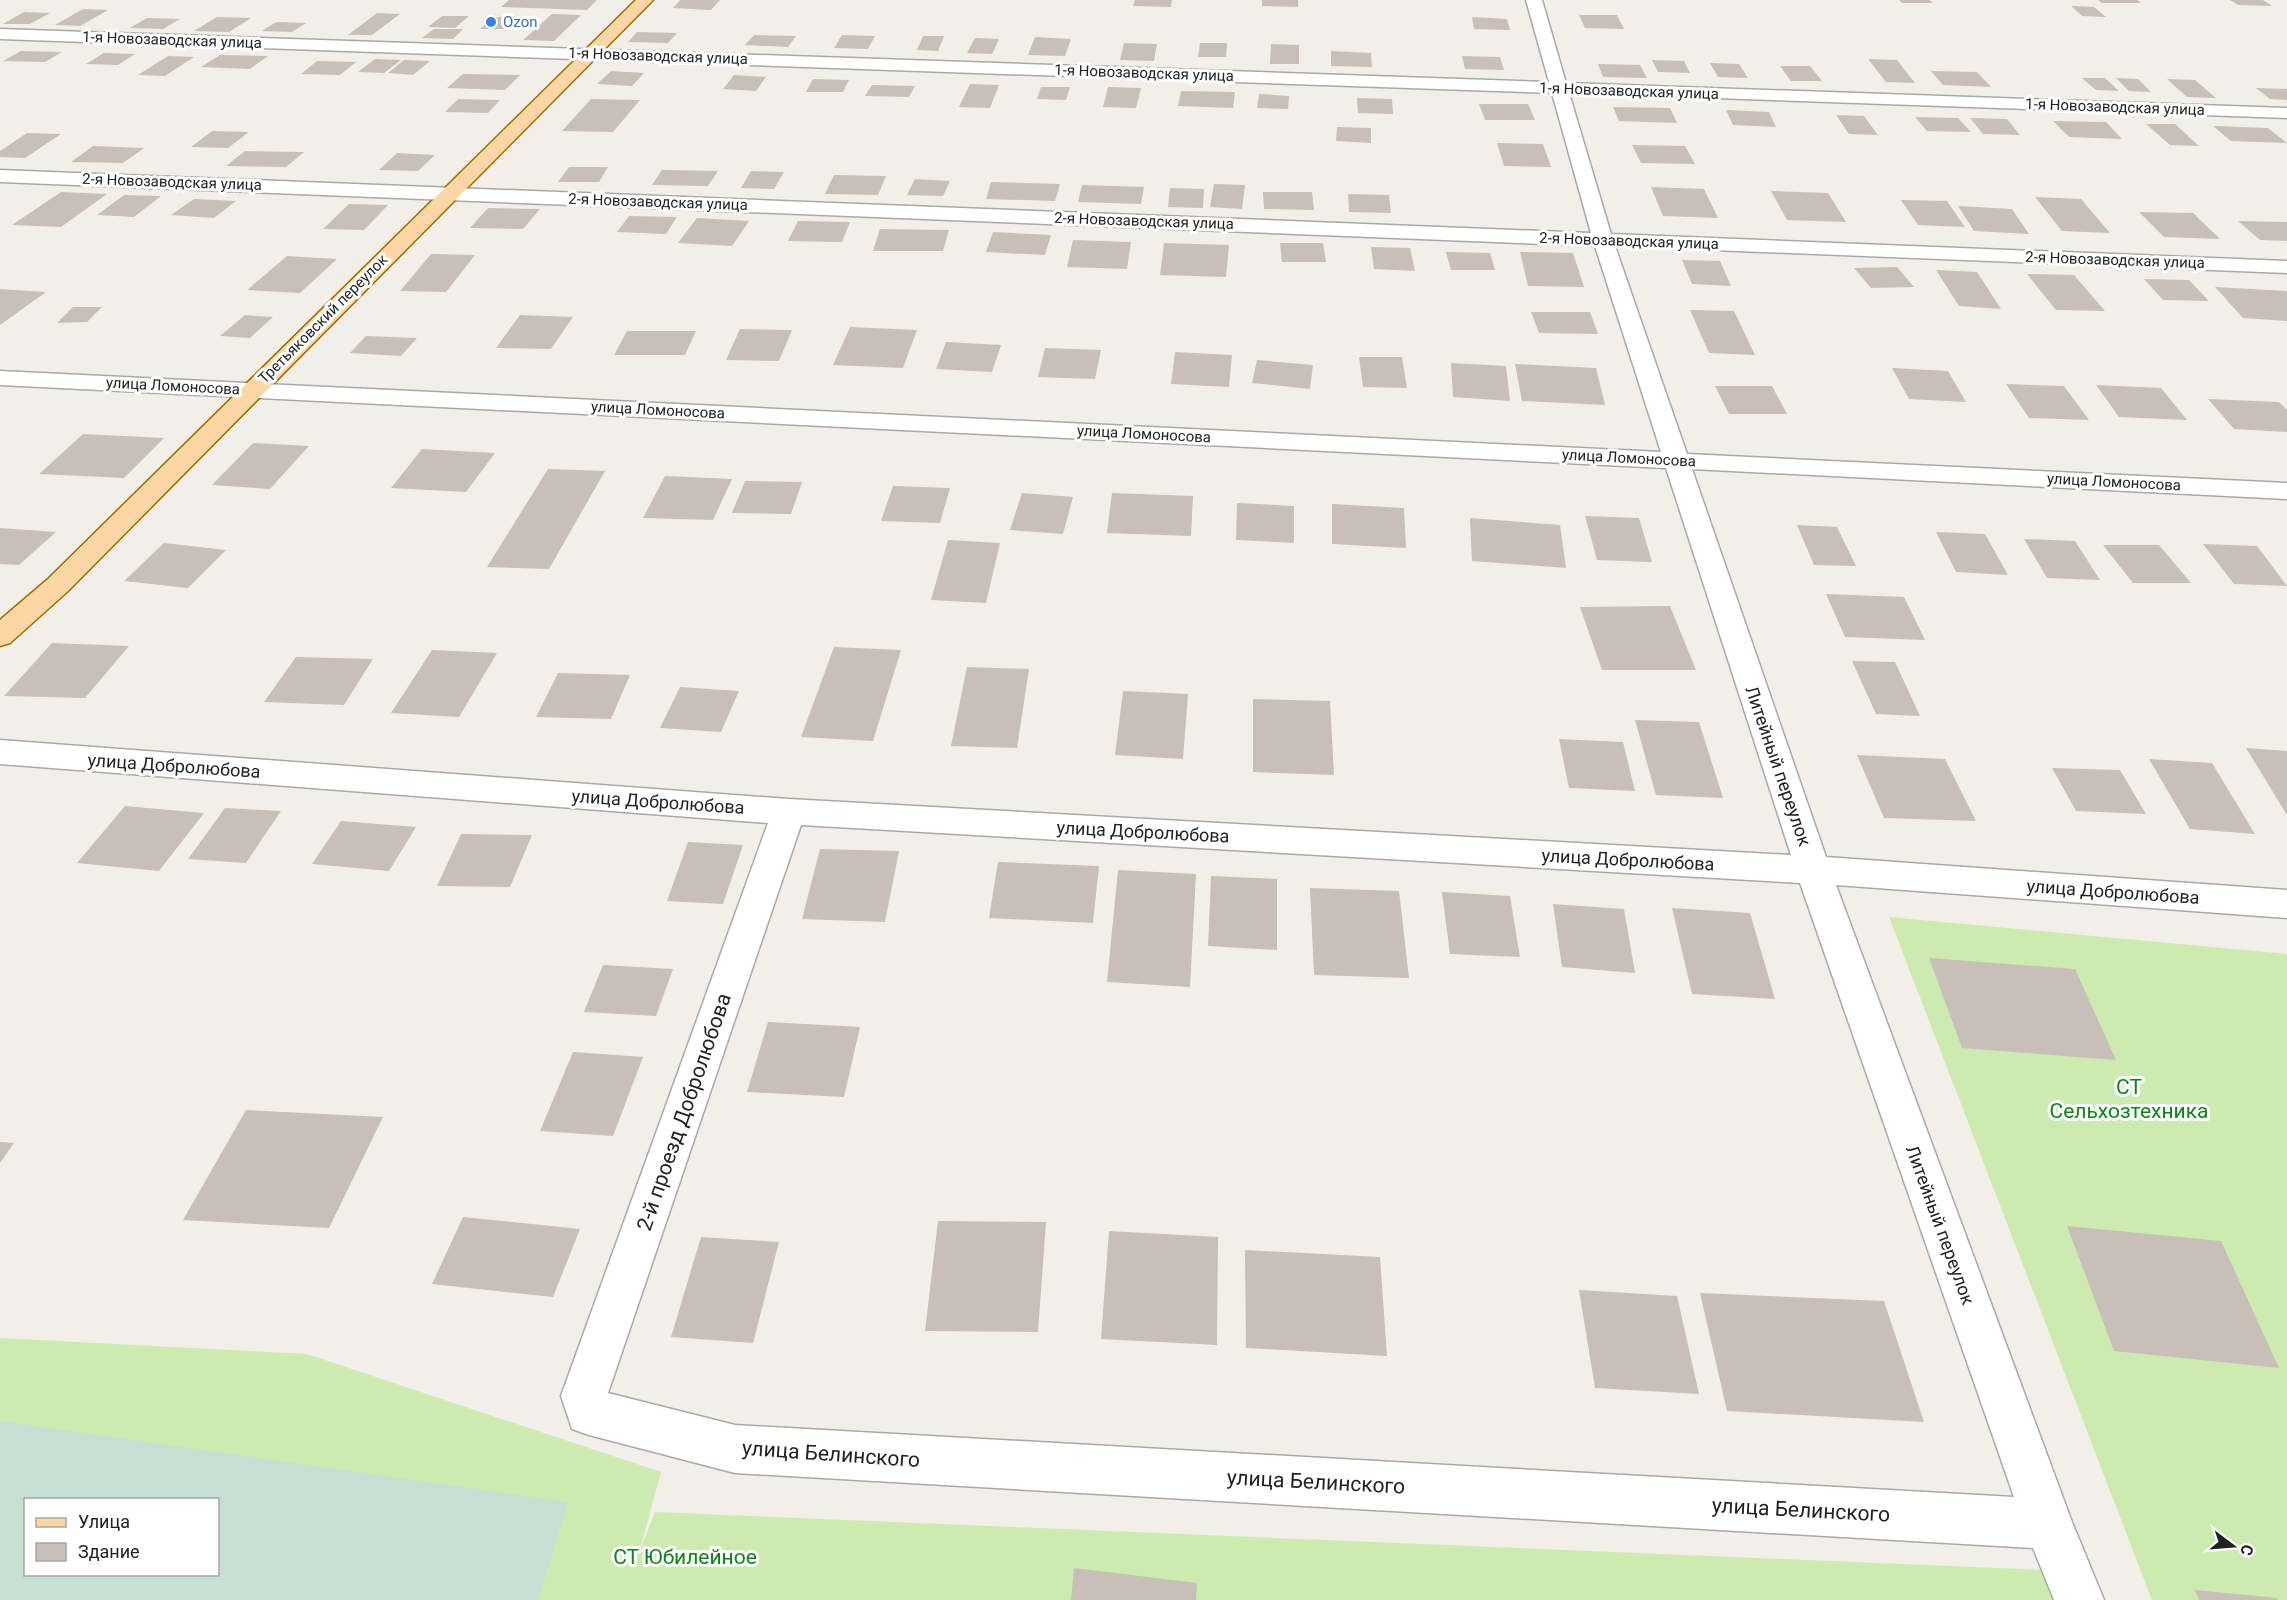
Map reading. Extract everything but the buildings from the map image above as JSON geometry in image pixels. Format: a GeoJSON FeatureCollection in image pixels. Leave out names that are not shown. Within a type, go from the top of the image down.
{"type":"FeatureCollection","features":[{"type":"Feature","properties":{"kind":"main road","name":"Третьяковский переулок"},"geometry":{"type":"LineString","coordinates":[[0,636],[58,585],[645,0]]}},
{"type":"Feature","properties":{"kind":"street","name":"Литейный переулок"},"geometry":{"type":"LineString","coordinates":[[1534,0],[1603,240],[1813,870],[2048,1524],[2079,1600]]}},
{"type":"Feature","properties":{"kind":"street","name":"1-я Новозаводская улица"},"geometry":{"type":"LineString","coordinates":[[0,34],[2287,113]]}},
{"type":"Feature","properties":{"kind":"street","name":"2-я Новозаводская улица"},"geometry":{"type":"LineString","coordinates":[[0,176],[2287,267]]}},
{"type":"Feature","properties":{"kind":"street","name":"улица Ломоносова"},"geometry":{"type":"LineString","coordinates":[[0,378],[2287,491]]}},
{"type":"Feature","properties":{"kind":"street","name":"улица Добролюбова"},"geometry":{"type":"LineString","coordinates":[[0,753],[789,812],[1813,870],[2287,904]]}},
{"type":"Feature","properties":{"kind":"street","name":"2-й проезд Добролюбова"},"geometry":{"type":"LineString","coordinates":[[589,1412],[584,1396],[789,812]]}},
{"type":"Feature","properties":{"kind":"street","name":"улица Белинского"},"geometry":{"type":"LineString","coordinates":[[589,1412],[735,1449],[2048,1524]]}},
{"type":"Feature","properties":{"kind":"green space","name":"СТ Сельхозтехника"},"geometry":{"type":"Polygon","coordinates":[[[1889,917],[2287,954],[2287,1600],[2152,1600],[1889,917]]]}},
{"type":"Feature","properties":{"kind":"green space","name":"СТ Юбилейное"},"geometry":{"type":"Polygon","coordinates":[[[0,1338],[307,1354],[661,1472],[639,1553],[655,1512],[2047,1570],[2057,1600],[0,1600],[0,1338]]]}},
{"type":"Feature","properties":{"kind":"green space"},"geometry":{"type":"Polygon","coordinates":[[[0,1421],[568,1502],[538,1600],[0,1600],[0,1421]]]}},
{"type":"Feature","properties":{"kind":"place","name":"Ozon"},"geometry":{"type":"Point","coordinates":[491,22]}}]}
